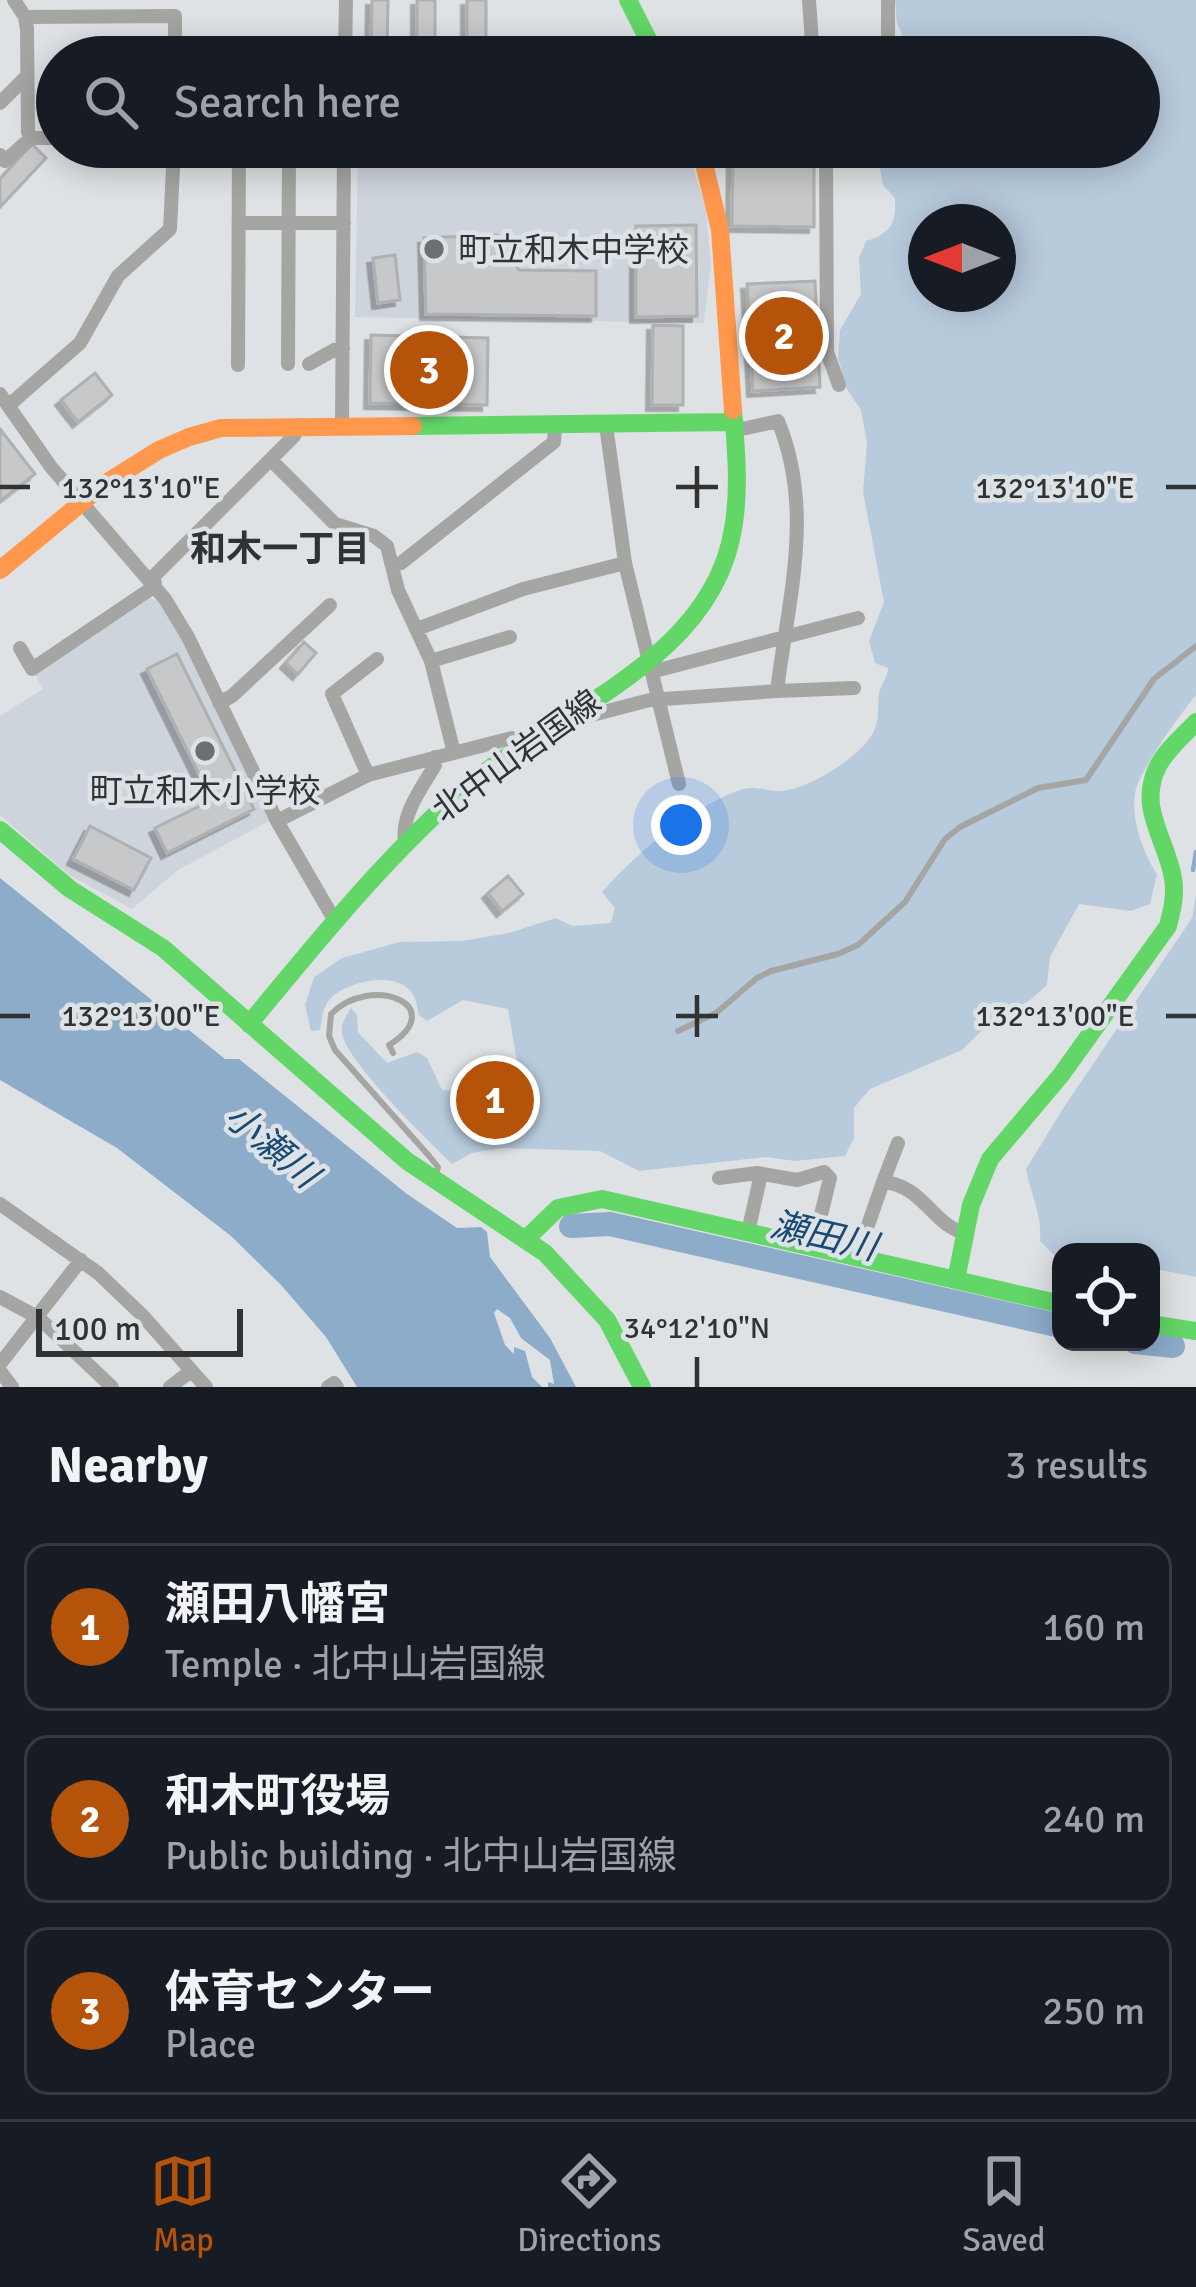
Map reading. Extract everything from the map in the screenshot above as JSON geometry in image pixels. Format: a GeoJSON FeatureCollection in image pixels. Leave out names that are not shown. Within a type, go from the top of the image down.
{"type":"FeatureCollection","features":[{"type":"Feature","properties":{"kind":"street"},"geometry":{"type":"LineString","coordinates":[[345,36],[346,0]]}},
{"type":"Feature","properties":{"kind":"street"},"geometry":{"type":"LineString","coordinates":[[628,0],[646,36]]}},
{"type":"Feature","properties":{"kind":"street"},"geometry":{"type":"LineString","coordinates":[[809,0],[812,36]]}},
{"type":"Feature","properties":{"kind":"street"},"geometry":{"type":"LineString","coordinates":[[888,0],[888,36]]}},
{"type":"Feature","properties":{"kind":"street"},"geometry":{"type":"LineString","coordinates":[[31,138],[21,7],[175,16],[175,36]]}},
{"type":"Feature","properties":{"kind":"street"},"geometry":{"type":"LineString","coordinates":[[0,103],[27,76]]}},
{"type":"Feature","properties":{"kind":"street"},"geometry":{"type":"LineString","coordinates":[[2,160],[36,138]]}},
{"type":"Feature","properties":{"kind":"street"},"geometry":{"type":"LineString","coordinates":[[173,168],[170,229],[118,275],[80,344],[4,400],[51,467],[154,586],[188,637],[277,821],[335,921]]}},
{"type":"Feature","properties":{"kind":"street"},"geometry":{"type":"LineString","coordinates":[[238,365],[239,168]]}},
{"type":"Feature","properties":{"kind":"street"},"geometry":{"type":"LineString","coordinates":[[288,364],[289,168]]}},
{"type":"Feature","properties":{"kind":"street"},"geometry":{"type":"LineString","coordinates":[[342,424],[344,168]]}},
{"type":"Feature","properties":{"kind":"street","name":"北中山岩国線"},"geometry":{"type":"LineString","coordinates":[[249,1024],[405,841],[524,742],[649,666],[691,621],[722,569],[733,531],[737,488],[718,209],[706,168]]}},
{"type":"Feature","properties":{"kind":"street"},"geometry":{"type":"LineString","coordinates":[[826,168],[827,352],[839,385]]}},
{"type":"Feature","properties":{"kind":"street"},"geometry":{"type":"LineString","coordinates":[[239,223],[344,223]]}},
{"type":"Feature","properties":{"kind":"street"},"geometry":{"type":"LineString","coordinates":[[309,364],[343,350]]}},
{"type":"Feature","properties":{"kind":"street"},"geometry":{"type":"LineString","coordinates":[[0,570],[144,456],[221,428],[733,422],[742,430],[778,421],[797,503],[800,545],[777,691]]}},
{"type":"Feature","properties":{"kind":"street"},"geometry":{"type":"LineString","coordinates":[[154,586],[154,576],[271,460],[299,425]]}},
{"type":"Feature","properties":{"kind":"street"},"geometry":{"type":"LineString","coordinates":[[394,565],[554,442],[555,425]]}},
{"type":"Feature","properties":{"kind":"street"},"geometry":{"type":"LineString","coordinates":[[606,425],[608,466],[625,563],[680,784]]}},
{"type":"Feature","properties":{"kind":"street"},"geometry":{"type":"LineString","coordinates":[[271,460],[335,524],[374,536],[387,546],[398,590],[431,661],[454,752]]}},
{"type":"Feature","properties":{"kind":"street"},"geometry":{"type":"LineString","coordinates":[[417,629],[523,589],[625,563]]}},
{"type":"Feature","properties":{"kind":"street"},"geometry":{"type":"LineString","coordinates":[[20,647],[32,669],[154,586]]}},
{"type":"Feature","properties":{"kind":"street"},"geometry":{"type":"LineString","coordinates":[[219,703],[330,604]]}},
{"type":"Feature","properties":{"kind":"street"},"geometry":{"type":"LineString","coordinates":[[649,666],[857,618]]}},
{"type":"Feature","properties":{"kind":"street"},"geometry":{"type":"LineString","coordinates":[[431,661],[510,637]]}},
{"type":"Feature","properties":{"kind":"street"},"geometry":{"type":"LineString","coordinates":[[368,776],[332,694],[377,659]]}},
{"type":"Feature","properties":{"kind":"street"},"geometry":{"type":"LineString","coordinates":[[576,708],[589,716],[658,700],[854,688]]}},
{"type":"Feature","properties":{"kind":"street"},"geometry":{"type":"LineString","coordinates":[[956,1280],[979,1178],[990,1159],[1072,1060],[1177,907],[1178,875],[1150,814],[1150,793],[1164,757],[1196,722]]}},
{"type":"Feature","properties":{"kind":"street"},"geometry":{"type":"LineString","coordinates":[[277,821],[368,776],[512,738],[524,742]]}},
{"type":"Feature","properties":{"kind":"street"},"geometry":{"type":"LineString","coordinates":[[405,841],[408,813],[435,757]]}},
{"type":"Feature","properties":{"kind":"street"},"geometry":{"type":"LineString","coordinates":[[0,830],[70,889],[164,949],[433,1181],[526,1239],[607,1320],[642,1387]]}},
{"type":"Feature","properties":{"kind":"street"},"geometry":{"type":"LineString","coordinates":[[857,1257],[898,1143]]}},
{"type":"Feature","properties":{"kind":"street"},"geometry":{"type":"LineString","coordinates":[[718,1178],[757,1173],[797,1180],[824,1172],[830,1178],[813,1247]]}},
{"type":"Feature","properties":{"kind":"street"},"geometry":{"type":"LineString","coordinates":[[748,1232],[757,1173]]}},
{"type":"Feature","properties":{"kind":"street"},"geometry":{"type":"LineString","coordinates":[[883,1182],[925,1200],[946,1225],[965,1233]]}},
{"type":"Feature","properties":{"kind":"street"},"geometry":{"type":"LineString","coordinates":[[526,1239],[554,1207],[602,1199],[1052,1302]]}},
{"type":"Feature","properties":{"kind":"street"},"geometry":{"type":"LineString","coordinates":[[0,1204],[81,1260],[142,1315],[206,1387]]}},
{"type":"Feature","properties":{"kind":"street"},"geometry":{"type":"LineString","coordinates":[[12,1387],[0,1368],[81,1260]]}},
{"type":"Feature","properties":{"kind":"street"},"geometry":{"type":"LineString","coordinates":[[0,1297],[39,1318],[112,1387]]}},
{"type":"Feature","properties":{"kind":"street"},"geometry":{"type":"LineString","coordinates":[[1160,1325],[1196,1331]]}},
{"type":"Feature","properties":{"kind":"street"},"geometry":{"type":"LineString","coordinates":[[170,1387],[191,1371]]}},
{"type":"Feature","properties":{"kind":"lane"},"geometry":{"type":"LineString","coordinates":[[678,1031],[716,1013],[771,971],[858,945],[905,902],[946,838],[960,827],[1037,788],[1086,780],[1154,679],[1196,646]]}},
{"type":"Feature","properties":{"kind":"lane"},"geometry":{"type":"LineString","coordinates":[[393,1053],[389,1045],[410,1024],[403,999],[392,995],[350,998],[331,1014],[329,1036],[335,1050],[430,1157],[438,1168],[433,1181]]}},
{"type":"Feature","properties":{"kind":"shaded area"},"geometry":{"type":"Polygon","coordinates":[[[895,0],[1196,0],[1196,695],[1156,750],[1135,793],[1138,830],[1157,874],[1150,904],[1131,911],[1079,904],[1050,957],[1047,985],[1029,1001],[993,1020],[962,1050],[870,1089],[854,1108],[854,1138],[845,1156],[795,1161],[766,1157],[639,1171],[600,1151],[502,1148],[472,1153],[452,1164],[358,1063],[342,1034],[343,1023],[351,1008],[357,1015],[358,1032],[387,1063],[417,1052],[427,1058],[442,1090],[468,1093],[481,1117],[525,1107],[508,1009],[463,1000],[427,1021],[419,1015],[407,988],[376,980],[334,995],[325,1007],[320,1030],[311,1031],[305,1005],[314,977],[342,958],[400,942],[462,941],[556,918],[572,926],[611,923],[615,908],[602,892],[681,821],[743,789],[782,791],[807,784],[868,741],[876,726],[888,668],[875,663],[869,641],[884,602],[863,492],[867,443],[861,410],[847,389],[838,358],[840,330],[861,294],[859,258],[866,241],[886,231],[894,215],[895,198],[883,185],[880,168],[1160,168],[1160,36],[903,36],[895,0]]]}},
{"type":"Feature","properties":{"kind":"shaded area"},"geometry":{"type":"Polygon","coordinates":[[[358,168],[693,168],[706,210],[711,265],[704,323],[355,317],[358,168]]]}},
{"type":"Feature","properties":{"kind":"shaded area"},"geometry":{"type":"Polygon","coordinates":[[[150,598],[160,601],[188,648],[269,821],[178,870],[132,909],[69,875],[0,815],[0,716],[43,689],[35,674],[150,598]]]}},
{"type":"Feature","properties":{"kind":"shaded area"},"geometry":{"type":"Polygon","coordinates":[[[1196,896],[1196,1277],[1160,1270],[1160,1243],[1052,1243],[1052,1253],[1040,1241],[1026,1169],[1192,918],[1196,896]]]}},
{"type":"Feature","properties":{"kind":"water","name":"小瀬川"},"geometry":{"type":"Polygon","coordinates":[[[0,878],[225,1059],[239,1059],[407,1194],[457,1228],[481,1227],[487,1232],[490,1257],[550,1338],[576,1387],[548,1387],[548,1382],[554,1384],[550,1360],[521,1338],[510,1318],[497,1309],[494,1313],[505,1345],[514,1354],[514,1347],[525,1351],[532,1377],[542,1387],[357,1387],[326,1337],[231,1236],[117,1148],[0,1080],[0,878]]]}},
{"type":"Feature","properties":{"kind":"building"},"geometry":{"type":"Polygon","coordinates":[[[372,0],[388,0],[387,36],[371,36],[372,0]]]}},
{"type":"Feature","properties":{"kind":"building"},"geometry":{"type":"Polygon","coordinates":[[[417,0],[435,0],[435,36],[417,36],[417,0]]]}},
{"type":"Feature","properties":{"kind":"building"},"geometry":{"type":"Polygon","coordinates":[[[467,0],[486,0],[486,36],[467,36],[467,0]]]}},
{"type":"Feature","properties":{"kind":"building"},"geometry":{"type":"Polygon","coordinates":[[[32,144],[36,148],[37,168],[0,207],[0,179],[32,144]]]}},
{"type":"Feature","properties":{"kind":"building"},"geometry":{"type":"Polygon","coordinates":[[[733,168],[814,168],[814,227],[732,226],[733,168]]]}},
{"type":"Feature","properties":{"kind":"building"},"geometry":{"type":"Polygon","coordinates":[[[696,225],[697,316],[636,317],[636,226],[696,225]]]}},
{"type":"Feature","properties":{"kind":"building"},"geometry":{"type":"Polygon","coordinates":[[[497,235],[519,270],[596,271],[596,316],[426,314],[424,238],[497,235]]]}},
{"type":"Feature","properties":{"kind":"building"},"geometry":{"type":"Polygon","coordinates":[[[395,255],[400,300],[378,303],[373,258],[395,255]]]}},
{"type":"Feature","properties":{"kind":"building"},"geometry":{"type":"Polygon","coordinates":[[[815,281],[820,387],[753,391],[747,284],[815,281]]]}},
{"type":"Feature","properties":{"kind":"building"},"geometry":{"type":"Polygon","coordinates":[[[653,325],[683,326],[683,405],[652,405],[653,325]]]}},
{"type":"Feature","properties":{"kind":"building"},"geometry":{"type":"Polygon","coordinates":[[[371,335],[488,338],[487,405],[370,403],[371,335]]]}},
{"type":"Feature","properties":{"kind":"building"},"geometry":{"type":"Polygon","coordinates":[[[95,373],[112,395],[78,422],[61,400],[95,373]]]}},
{"type":"Feature","properties":{"kind":"building"},"geometry":{"type":"Polygon","coordinates":[[[0,429],[35,474],[0,501],[0,429]]]}},
{"type":"Feature","properties":{"kind":"building"},"geometry":{"type":"Polygon","coordinates":[[[304,642],[316,653],[298,674],[286,663],[304,642]]]}},
{"type":"Feature","properties":{"kind":"building"},"geometry":{"type":"Polygon","coordinates":[[[177,654],[254,809],[167,853],[155,828],[212,800],[147,669],[177,654]]]}},
{"type":"Feature","properties":{"kind":"building"},"geometry":{"type":"Polygon","coordinates":[[[90,826],[151,858],[134,890],[73,859],[90,826]]]}},
{"type":"Feature","properties":{"kind":"building"},"geometry":{"type":"Polygon","coordinates":[[[508,876],[523,894],[502,911],[488,893],[508,876]]]}},
{"type":"Feature","properties":{"kind":"waterway"},"geometry":{"type":"LineString","coordinates":[[1193,870],[1196,852]]}},
{"type":"Feature","properties":{"kind":"waterway","name":"瀬田川"},"geometry":{"type":"LineString","coordinates":[[571,1226],[610,1224],[1052,1324]]}},
{"type":"Feature","properties":{"kind":"waterway","name":"瀬田川"},"geometry":{"type":"LineString","coordinates":[[1160,1345],[1173,1346]]}},
{"type":"Feature","properties":{"kind":"traffic: fast"},"geometry":{"type":"LineString","coordinates":[[628,0],[646,36]]}},
{"type":"Feature","properties":{"kind":"traffic: fast"},"geometry":{"type":"LineString","coordinates":[[249,1024],[429,820],[495,765],[621,682],[694,616],[719,576],[733,529],[737,484],[733,410]]}},
{"type":"Feature","properties":{"kind":"traffic: fast"},"geometry":{"type":"LineString","coordinates":[[413,426],[733,422]]}},
{"type":"Feature","properties":{"kind":"traffic: fast"},"geometry":{"type":"LineString","coordinates":[[956,1280],[971,1205],[990,1159],[1061,1075],[1168,926],[1174,884],[1152,809],[1152,781],[1166,754],[1196,722]]}},
{"type":"Feature","properties":{"kind":"traffic: fast"},"geometry":{"type":"LineString","coordinates":[[0,830],[70,889],[163,948],[407,1161],[545,1253],[607,1320],[642,1387]]}},
{"type":"Feature","properties":{"kind":"traffic: fast"},"geometry":{"type":"LineString","coordinates":[[526,1239],[558,1208],[602,1199],[1052,1302]]}},
{"type":"Feature","properties":{"kind":"traffic: fast"},"geometry":{"type":"LineString","coordinates":[[1160,1325],[1196,1331]]}},
{"type":"Feature","properties":{"kind":"traffic: slow"},"geometry":{"type":"LineString","coordinates":[[705,168],[720,230],[733,410]]}},
{"type":"Feature","properties":{"kind":"traffic: slow"},"geometry":{"type":"LineString","coordinates":[[0,570],[103,485],[189,437],[221,428],[413,426]]}},
{"type":"Feature","properties":{"kind":"place","name":"町立和木中学校"},"geometry":{"type":"Point","coordinates":[434,249]}},
{"type":"Feature","properties":{"kind":"place","name":"和木町役場"},"geometry":{"type":"Point","coordinates":[784,336]}},
{"type":"Feature","properties":{"kind":"place","name":"体育センター"},"geometry":{"type":"Point","coordinates":[429,370]}},
{"type":"Feature","properties":{"kind":"place","name":"町立和木小学校"},"geometry":{"type":"Point","coordinates":[205,751]}},
{"type":"Feature","properties":{"kind":"place","name":"瀬田八幡宮"},"geometry":{"type":"Point","coordinates":[495,1100]}},
{"type":"Feature","properties":{"kind":"district","name":"和木一丁目"},"geometry":{"type":"Point","coordinates":[280,548]}}]}
